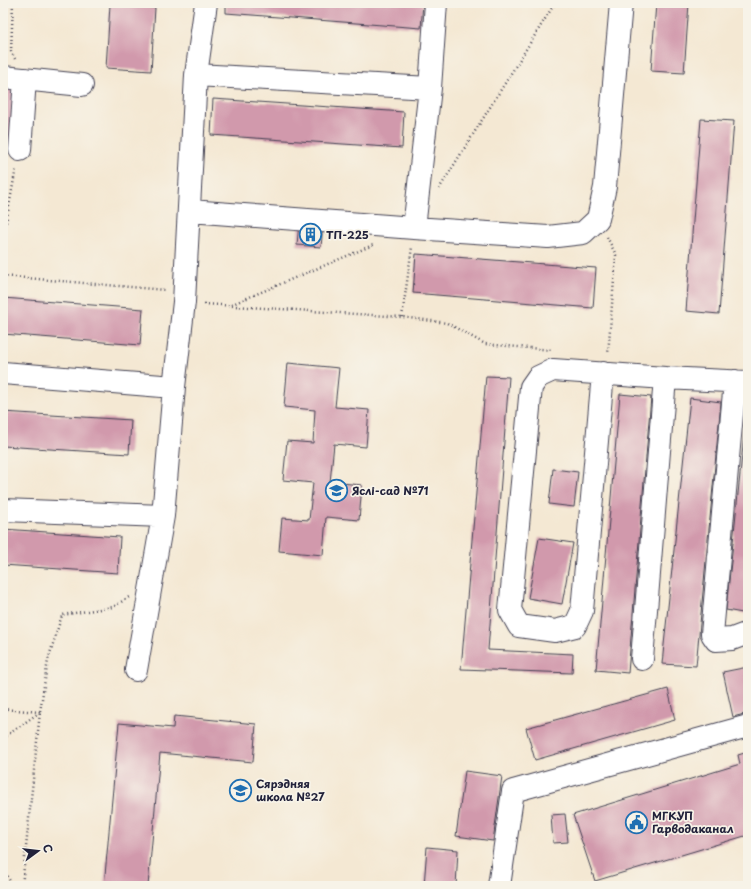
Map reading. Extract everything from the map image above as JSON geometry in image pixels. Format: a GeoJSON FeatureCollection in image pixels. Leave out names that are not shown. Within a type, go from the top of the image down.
{"type":"FeatureCollection","features":[{"type":"Feature","properties":{"kind":"lane"},"geometry":{"type":"LineString","coordinates":[[136,670],[153,582],[163,516],[174,388],[185,297],[196,75],[206,3]]}},
{"type":"Feature","properties":{"kind":"lane"},"geometry":{"type":"LineString","coordinates":[[414,228],[430,88],[436,3]]}},
{"type":"Feature","properties":{"kind":"lane"},"geometry":{"type":"LineString","coordinates":[[190,211],[548,237],[583,233],[598,219],[605,187],[621,3]]}},
{"type":"Feature","properties":{"kind":"lane"},"geometry":{"type":"LineString","coordinates":[[196,75],[430,88]]}},
{"type":"Feature","properties":{"kind":"lane"},"geometry":{"type":"LineString","coordinates":[[3,77],[82,85]]}},
{"type":"Feature","properties":{"kind":"lane"},"geometry":{"type":"LineString","coordinates":[[20,150],[25,79]]}},
{"type":"Feature","properties":{"kind":"lane"},"geometry":{"type":"LineString","coordinates":[[603,360],[582,610],[575,626],[555,631],[519,626],[510,610],[531,387],[538,377],[553,370],[603,360],[665,378],[741,382],[712,634],[716,640],[732,639],[748,633]]}},
{"type":"Feature","properties":{"kind":"lane"},"geometry":{"type":"LineString","coordinates":[[3,373],[174,388]]}},
{"type":"Feature","properties":{"kind":"lane"},"geometry":{"type":"LineString","coordinates":[[642,659],[665,378]]}},
{"type":"Feature","properties":{"kind":"lane"},"geometry":{"type":"LineString","coordinates":[[3,510],[163,516]]}},
{"type":"Feature","properties":{"kind":"lane"},"geometry":{"type":"LineString","coordinates":[[499,886],[513,792],[748,726]]}},
{"type":"Feature","properties":{"kind":"path"},"geometry":{"type":"LineString","coordinates":[[13,3],[11,51],[25,79]]}},
{"type":"Feature","properties":{"kind":"path"},"geometry":{"type":"LineString","coordinates":[[435,196],[555,3]]}},
{"type":"Feature","properties":{"kind":"path"},"geometry":{"type":"LineString","coordinates":[[3,225],[6,223],[20,150]]}},
{"type":"Feature","properties":{"kind":"path"},"geometry":{"type":"LineString","coordinates":[[598,219],[616,255],[603,360],[615,355]]}},
{"type":"Feature","properties":{"kind":"path"},"geometry":{"type":"LineString","coordinates":[[402,317],[414,228]]}},
{"type":"Feature","properties":{"kind":"path"},"geometry":{"type":"LineString","coordinates":[[226,306],[378,243]]}},
{"type":"Feature","properties":{"kind":"path"},"geometry":{"type":"LineString","coordinates":[[3,276],[185,297],[226,306],[402,317],[447,323],[484,344],[554,350]]}},
{"type":"Feature","properties":{"kind":"path"},"geometry":{"type":"LineString","coordinates":[[22,886],[40,712],[48,660],[62,615],[112,607],[153,582]]}},
{"type":"Feature","properties":{"kind":"path"},"geometry":{"type":"LineString","coordinates":[[3,709],[40,712]]}},
{"type":"Feature","properties":{"kind":"path"},"geometry":{"type":"LineString","coordinates":[[3,738],[40,712]]}},
{"type":"Feature","properties":{"kind":"path"},"geometry":{"type":"LineString","coordinates":[[3,869],[13,886]]}},
{"type":"Feature","properties":{"kind":"building"},"geometry":{"type":"Polygon","coordinates":[[[226,3],[423,3],[421,28],[226,13],[226,3]]]}},
{"type":"Feature","properties":{"kind":"building"},"geometry":{"type":"Polygon","coordinates":[[[656,3],[689,3],[684,73],[651,71],[656,3]]]}},
{"type":"Feature","properties":{"kind":"building"},"geometry":{"type":"Polygon","coordinates":[[[110,5],[155,8],[151,71],[106,68],[110,5]]]}},
{"type":"Feature","properties":{"kind":"building"},"geometry":{"type":"Polygon","coordinates":[[[3,83],[16,84],[10,150],[3,150],[3,83]]]}},
{"type":"Feature","properties":{"kind":"building"},"geometry":{"type":"Polygon","coordinates":[[[213,99],[404,112],[402,148],[211,135],[213,99]]]}},
{"type":"Feature","properties":{"kind":"building"},"geometry":{"type":"Polygon","coordinates":[[[701,119],[734,121],[719,314],[686,311],[701,119]]]}},
{"type":"Feature","properties":{"kind":"building","name":"ТП-225"},"geometry":{"type":"Polygon","coordinates":[[[299,224],[323,226],[321,247],[297,245],[299,224]]]}},
{"type":"Feature","properties":{"kind":"building"},"geometry":{"type":"Polygon","coordinates":[[[416,254],[596,268],[593,308],[413,293],[416,254]]]}},
{"type":"Feature","properties":{"kind":"building"},"geometry":{"type":"Polygon","coordinates":[[[3,298],[143,309],[140,345],[3,334],[3,298]]]}},
{"type":"Feature","properties":{"kind":"building"},"geometry":{"type":"Polygon","coordinates":[[[288,363],[339,368],[335,407],[369,410],[366,447],[334,444],[330,482],[362,485],[359,520],[326,517],[323,555],[279,551],[282,518],[309,520],[313,483],[283,480],[287,441],[313,443],[315,410],[284,407],[288,363]]]}},
{"type":"Feature","properties":{"kind":"building"},"geometry":{"type":"Polygon","coordinates":[[[486,376],[509,377],[488,650],[573,654],[572,673],[461,669],[486,376]]]}},
{"type":"Feature","properties":{"kind":"building"},"geometry":{"type":"Polygon","coordinates":[[[620,394],[651,397],[628,673],[596,670],[620,394]]]}},
{"type":"Feature","properties":{"kind":"building"},"geometry":{"type":"Polygon","coordinates":[[[690,398],[721,402],[696,666],[662,664],[690,398]]]}},
{"type":"Feature","properties":{"kind":"building"},"geometry":{"type":"Polygon","coordinates":[[[748,407],[748,614],[726,610],[748,407]]]}},
{"type":"Feature","properties":{"kind":"building"},"geometry":{"type":"Polygon","coordinates":[[[3,412],[131,420],[129,454],[3,446],[3,412]]]}},
{"type":"Feature","properties":{"kind":"building"},"geometry":{"type":"Polygon","coordinates":[[[553,469],[578,472],[574,507],[549,504],[553,469]]]}},
{"type":"Feature","properties":{"kind":"building"},"geometry":{"type":"Polygon","coordinates":[[[3,529],[120,537],[118,573],[3,565],[3,529]]]}},
{"type":"Feature","properties":{"kind":"building"},"geometry":{"type":"Polygon","coordinates":[[[539,538],[573,543],[562,604],[528,598],[539,538]]]}},
{"type":"Feature","properties":{"kind":"building"},"geometry":{"type":"Polygon","coordinates":[[[748,667],[748,713],[733,717],[723,672],[748,667]]]}},
{"type":"Feature","properties":{"kind":"building"},"geometry":{"type":"Polygon","coordinates":[[[668,689],[675,720],[535,760],[526,728],[668,689]]]}},
{"type":"Feature","properties":{"kind":"building"},"geometry":{"type":"Polygon","coordinates":[[[174,716],[256,724],[253,762],[160,753],[148,886],[104,886],[119,723],[173,728],[174,716]]]}},
{"type":"Feature","properties":{"kind":"building"},"geometry":{"type":"Polygon","coordinates":[[[748,752],[748,835],[595,881],[573,815],[740,764],[738,755],[748,752]]]}},
{"type":"Feature","properties":{"kind":"building"},"geometry":{"type":"Polygon","coordinates":[[[465,771],[502,776],[493,841],[456,836],[465,771]]]}},
{"type":"Feature","properties":{"kind":"building"},"geometry":{"type":"Polygon","coordinates":[[[565,814],[568,842],[553,843],[551,815],[565,814]]]}},
{"type":"Feature","properties":{"kind":"building"},"geometry":{"type":"Polygon","coordinates":[[[427,847],[458,850],[456,886],[424,886],[427,847]]]}},
{"type":"Feature","properties":{"kind":"place","name":"ТП-225"},"geometry":{"type":"Point","coordinates":[310,235]}},
{"type":"Feature","properties":{"kind":"place","name":"Яслі-сад №71"},"geometry":{"type":"Point","coordinates":[337,491]}},
{"type":"Feature","properties":{"kind":"place","name":"Сярэдняя школа №27"},"geometry":{"type":"Point","coordinates":[241,790]}},
{"type":"Feature","properties":{"kind":"place","name":"МГКУП Гарводаканал"},"geometry":{"type":"Point","coordinates":[636,822]}}]}
